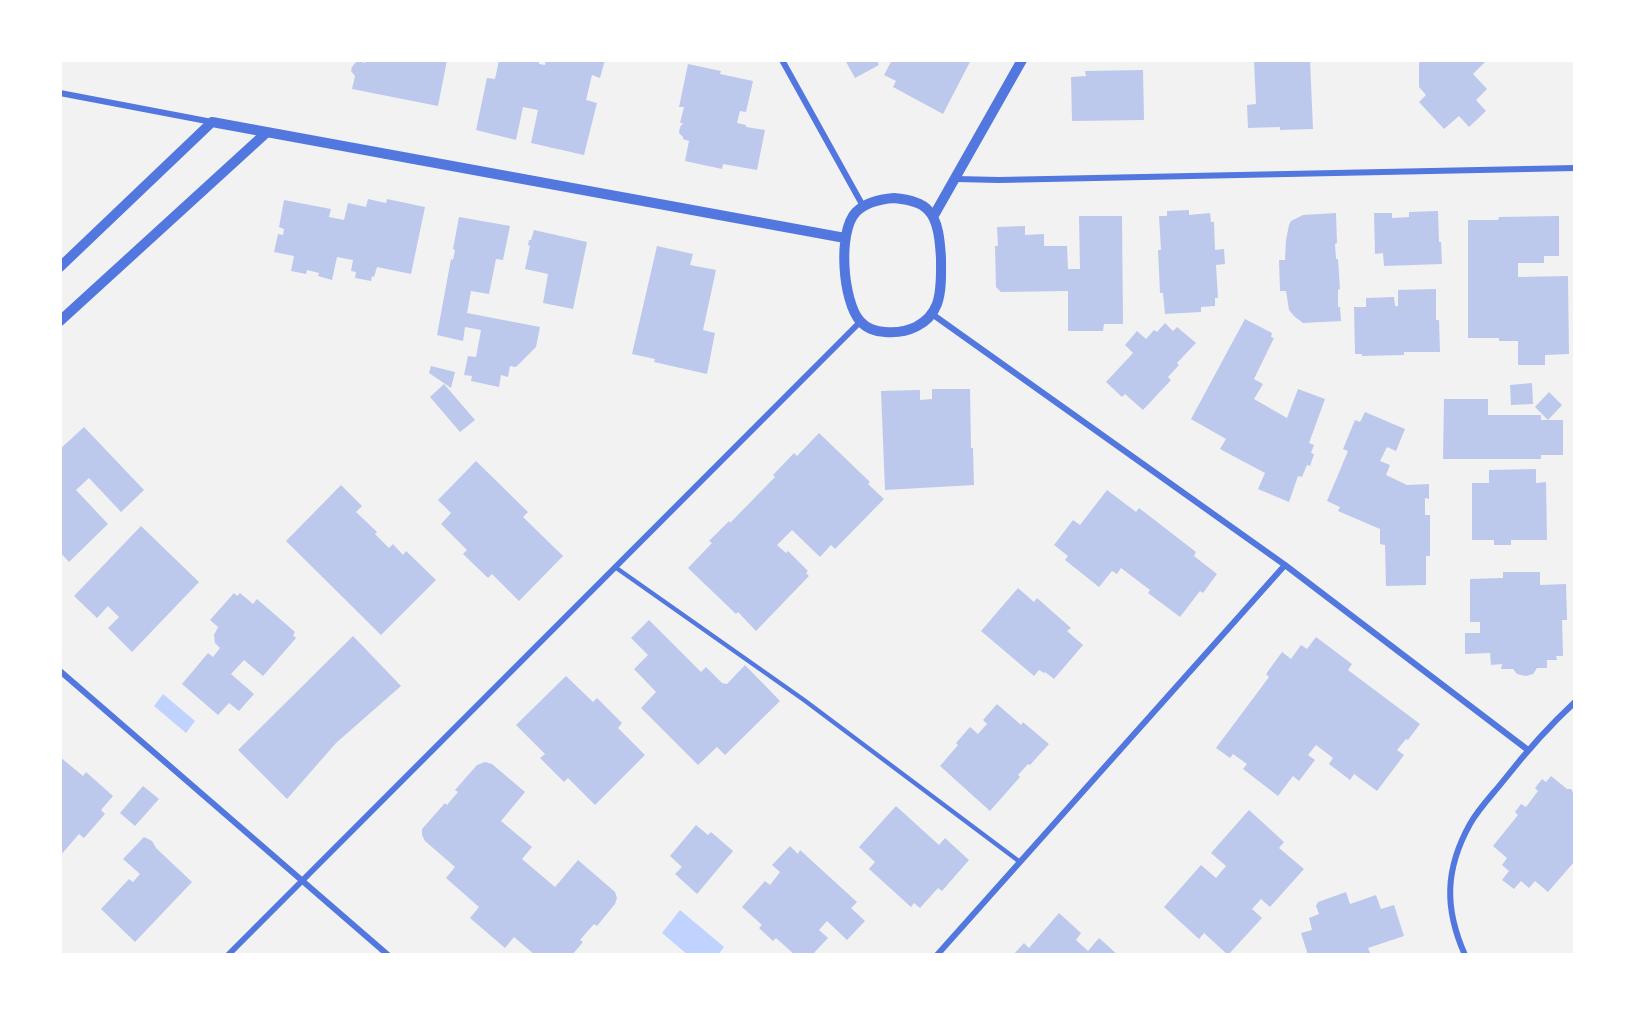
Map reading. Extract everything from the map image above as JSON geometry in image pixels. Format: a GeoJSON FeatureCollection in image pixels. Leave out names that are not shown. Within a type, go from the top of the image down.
{"type":"FeatureCollection","features":[{"type":"Feature","properties":{"kind":"street"},"geometry":{"type":"LineString","coordinates":[[782,60],[863,206]]}},
{"type":"Feature","properties":{"kind":"street"},"geometry":{"type":"LineString","coordinates":[[933,218],[1022,60]]}},
{"type":"Feature","properties":{"kind":"street"},"geometry":{"type":"LineString","coordinates":[[60,93],[266,133],[845,238]]}},
{"type":"Feature","properties":{"kind":"street"},"geometry":{"type":"LineString","coordinates":[[60,267],[212,122]]}},
{"type":"Feature","properties":{"kind":"street"},"geometry":{"type":"LineString","coordinates":[[60,321],[266,133]]}},
{"type":"Feature","properties":{"kind":"street"},"geometry":{"type":"LineString","coordinates":[[956,178],[1011,180],[1575,168]]}},
{"type":"Feature","properties":{"kind":"street"},"geometry":{"type":"LineString","coordinates":[[884,199],[906,200],[920,204],[929,210],[933,218],[937,226],[940,247],[941,274],[938,302],[932,314],[923,323],[903,332],[875,331],[860,322],[854,312],[848,292],[845,262],[845,238],[853,217],[863,206],[884,199]]}},
{"type":"Feature","properties":{"kind":"street"},"geometry":{"type":"LineString","coordinates":[[932,314],[1285,565],[1528,750]]}},
{"type":"Feature","properties":{"kind":"street"},"geometry":{"type":"LineString","coordinates":[[228,955],[860,322]]}},
{"type":"Feature","properties":{"kind":"street"},"geometry":{"type":"LineString","coordinates":[[938,955],[1285,565]]}},
{"type":"Feature","properties":{"kind":"street"},"geometry":{"type":"LineString","coordinates":[[60,671],[388,955]]}},
{"type":"Feature","properties":{"kind":"street"},"geometry":{"type":"LineString","coordinates":[[1465,955],[1459,942],[1449,904],[1450,882],[1457,852],[1471,822],[1528,750],[1575,702]]}},
{"type":"Feature","properties":{"kind":"lane"},"geometry":{"type":"LineString","coordinates":[[615,567],[804,700],[1020,862]]}},
{"type":"Feature","properties":{"kind":"water"},"geometry":{"type":"Polygon","coordinates":[[[163,694],[195,721],[186,733],[154,706],[163,694]]]}},
{"type":"Feature","properties":{"kind":"water"},"geometry":{"type":"Polygon","coordinates":[[[680,910],[724,947],[718,955],[688,955],[662,933],[680,910]]]}},
{"type":"Feature","properties":{"kind":"building"},"geometry":{"type":"Polygon","coordinates":[[[366,60],[447,60],[438,106],[352,89],[355,76],[351,71],[352,67],[358,61],[365,63],[366,60]]]}},
{"type":"Feature","properties":{"kind":"building"},"geometry":{"type":"Polygon","coordinates":[[[499,60],[539,60],[539,64],[545,65],[546,60],[605,60],[600,78],[592,75],[586,100],[597,103],[584,155],[531,143],[538,110],[523,107],[516,140],[476,130],[487,78],[495,79],[499,60]]]}},
{"type":"Feature","properties":{"kind":"building"},"geometry":{"type":"Polygon","coordinates":[[[845,60],[877,60],[879,65],[855,78],[845,60]]]}},
{"type":"Feature","properties":{"kind":"building"},"geometry":{"type":"Polygon","coordinates":[[[892,60],[971,60],[943,114],[893,87],[896,81],[884,75],[892,60]]]}},
{"type":"Feature","properties":{"kind":"building"},"geometry":{"type":"Polygon","coordinates":[[[1254,60],[1310,60],[1313,129],[1248,128],[1247,105],[1256,104],[1254,60]]]}},
{"type":"Feature","properties":{"kind":"building"},"geometry":{"type":"Polygon","coordinates":[[[1423,60],[1487,60],[1473,74],[1487,89],[1476,100],[1486,111],[1469,127],[1459,116],[1444,129],[1419,102],[1426,95],[1419,87],[1419,63],[1423,60]]]}},
{"type":"Feature","properties":{"kind":"building"},"geometry":{"type":"Polygon","coordinates":[[[688,64],[753,81],[746,112],[740,111],[737,123],[765,130],[757,170],[723,164],[722,169],[685,161],[689,141],[683,139],[679,133],[683,123],[680,123],[684,107],[679,107],[688,64]]]}},
{"type":"Feature","properties":{"kind":"building"},"geometry":{"type":"Polygon","coordinates":[[[1143,70],[1144,120],[1072,121],[1071,77],[1086,76],[1085,71],[1143,70]]]}},
{"type":"Feature","properties":{"kind":"building"},"geometry":{"type":"Polygon","coordinates":[[[368,199],[386,203],[387,199],[425,207],[411,274],[377,267],[371,281],[355,278],[356,272],[351,271],[353,260],[337,257],[332,280],[307,270],[306,274],[291,271],[294,256],[274,252],[278,234],[283,235],[284,229],[279,227],[284,200],[331,209],[329,217],[344,220],[348,203],[366,207],[368,199]]]}},
{"type":"Feature","properties":{"kind":"building"},"geometry":{"type":"Polygon","coordinates":[[[1189,210],[1189,215],[1210,213],[1211,222],[1214,222],[1215,250],[1224,249],[1225,264],[1216,265],[1218,298],[1215,298],[1215,306],[1201,307],[1201,312],[1165,314],[1163,293],[1160,293],[1159,216],[1167,216],[1167,211],[1189,210]]]}},
{"type":"Feature","properties":{"kind":"building"},"geometry":{"type":"Polygon","coordinates":[[[1438,211],[1442,264],[1384,266],[1383,253],[1375,254],[1374,213],[1392,213],[1392,218],[1409,217],[1409,212],[1438,211]]]}},
{"type":"Feature","properties":{"kind":"building"},"geometry":{"type":"Polygon","coordinates":[[[1336,213],[1337,243],[1335,244],[1340,289],[1338,290],[1338,307],[1340,307],[1341,321],[1303,323],[1289,310],[1286,291],[1280,291],[1279,260],[1285,260],[1289,225],[1291,221],[1303,215],[1336,213]]]}},
{"type":"Feature","properties":{"kind":"building"},"geometry":{"type":"Polygon","coordinates":[[[1079,216],[1122,216],[1123,324],[1104,324],[1103,331],[1068,331],[1068,291],[1001,292],[996,287],[997,227],[1025,226],[1025,235],[1044,234],[1044,246],[1067,246],[1068,269],[1080,269],[1079,216]]]}},
{"type":"Feature","properties":{"kind":"building"},"geometry":{"type":"Polygon","coordinates":[[[1559,216],[1559,256],[1544,256],[1544,263],[1518,263],[1518,277],[1568,276],[1569,354],[1545,355],[1545,365],[1518,365],[1518,341],[1499,341],[1499,338],[1468,338],[1468,220],[1559,216]]]}},
{"type":"Feature","properties":{"kind":"building"},"geometry":{"type":"Polygon","coordinates":[[[459,217],[510,226],[503,260],[496,259],[489,294],[471,291],[467,313],[540,327],[536,347],[516,367],[510,366],[508,377],[501,375],[499,387],[471,381],[472,376],[464,375],[468,356],[476,357],[481,330],[465,327],[463,341],[437,335],[451,259],[453,260],[455,250],[453,249],[459,217]]]}},
{"type":"Feature","properties":{"kind":"building"},"geometry":{"type":"Polygon","coordinates":[[[534,230],[587,242],[573,309],[543,303],[548,274],[525,269],[530,246],[528,245],[529,240],[534,230]]]}},
{"type":"Feature","properties":{"kind":"building"},"geometry":{"type":"Polygon","coordinates":[[[657,246],[693,254],[690,265],[716,270],[703,330],[715,333],[707,374],[654,362],[655,359],[632,354],[657,246]]]}},
{"type":"Feature","properties":{"kind":"building"},"geometry":{"type":"Polygon","coordinates":[[[1436,289],[1436,320],[1439,320],[1440,352],[1404,352],[1404,355],[1362,356],[1362,354],[1355,354],[1354,307],[1366,307],[1366,298],[1394,297],[1395,306],[1398,306],[1398,290],[1436,289]]]}},
{"type":"Feature","properties":{"kind":"building"},"geometry":{"type":"Polygon","coordinates":[[[1245,319],[1272,333],[1271,337],[1274,338],[1254,379],[1263,384],[1254,399],[1287,418],[1298,389],[1325,399],[1309,443],[1314,445],[1310,466],[1307,465],[1302,477],[1298,476],[1289,502],[1258,489],[1265,473],[1220,449],[1226,439],[1191,419],[1245,319]]]}},
{"type":"Feature","properties":{"kind":"building"},"geometry":{"type":"Polygon","coordinates":[[[1165,323],[1173,331],[1177,327],[1196,343],[1177,363],[1179,365],[1168,377],[1171,380],[1143,410],[1125,394],[1122,397],[1106,382],[1133,353],[1125,345],[1137,331],[1146,339],[1165,323]]]}},
{"type":"Feature","properties":{"kind":"building"},"geometry":{"type":"Polygon","coordinates":[[[431,366],[455,372],[451,388],[429,373],[431,366]]]}},
{"type":"Feature","properties":{"kind":"building"},"geometry":{"type":"Polygon","coordinates":[[[1532,383],[1533,404],[1511,405],[1510,385],[1532,383]]]}},
{"type":"Feature","properties":{"kind":"building"},"geometry":{"type":"Polygon","coordinates":[[[444,384],[475,420],[460,432],[430,397],[444,384]]]}},
{"type":"Feature","properties":{"kind":"building"},"geometry":{"type":"Polygon","coordinates":[[[932,389],[970,389],[974,485],[885,490],[881,391],[920,390],[920,400],[932,399],[932,389]]]}},
{"type":"Feature","properties":{"kind":"building"},"geometry":{"type":"Polygon","coordinates":[[[1549,392],[1562,405],[1548,420],[1535,407],[1549,392]]]}},
{"type":"Feature","properties":{"kind":"building"},"geometry":{"type":"Polygon","coordinates":[[[1444,399],[1488,399],[1488,415],[1541,415],[1541,420],[1563,420],[1563,455],[1541,455],[1541,459],[1443,459],[1444,399]]]}},
{"type":"Feature","properties":{"kind":"building"},"geometry":{"type":"Polygon","coordinates":[[[1365,412],[1405,429],[1396,451],[1387,447],[1380,461],[1390,465],[1386,475],[1407,485],[1429,484],[1429,499],[1425,498],[1425,515],[1430,515],[1430,556],[1426,556],[1426,585],[1386,586],[1385,545],[1380,544],[1380,529],[1338,511],[1340,507],[1327,501],[1348,451],[1343,449],[1355,420],[1360,422],[1365,412]]]}},
{"type":"Feature","properties":{"kind":"building"},"geometry":{"type":"Polygon","coordinates":[[[84,427],[144,490],[121,512],[89,478],[76,490],[108,524],[69,562],[60,552],[60,449],[84,427]]]}},
{"type":"Feature","properties":{"kind":"building"},"geometry":{"type":"Polygon","coordinates":[[[819,433],[870,482],[868,484],[884,499],[835,549],[831,545],[820,557],[792,530],[777,545],[786,553],[788,551],[808,571],[806,573],[809,576],[756,631],[688,568],[712,543],[709,541],[775,477],[773,475],[794,453],[797,456],[819,433]]]}},
{"type":"Feature","properties":{"kind":"building"},"geometry":{"type":"Polygon","coordinates":[[[476,461],[528,512],[523,517],[563,556],[519,601],[492,574],[488,578],[463,554],[467,550],[441,524],[451,513],[438,500],[476,461]]]}},
{"type":"Feature","properties":{"kind":"building"},"geometry":{"type":"Polygon","coordinates":[[[1536,469],[1536,483],[1546,482],[1547,540],[1511,540],[1511,545],[1494,545],[1494,540],[1472,540],[1472,483],[1489,483],[1489,470],[1536,469]]]}},
{"type":"Feature","properties":{"kind":"building"},"geometry":{"type":"Polygon","coordinates":[[[341,485],[362,506],[356,512],[377,532],[375,534],[389,548],[393,544],[403,555],[406,551],[436,580],[381,635],[286,541],[341,485]]]}},
{"type":"Feature","properties":{"kind":"building"},"geometry":{"type":"Polygon","coordinates":[[[1107,490],[1136,512],[1139,508],[1196,552],[1194,556],[1217,574],[1180,617],[1148,593],[1150,590],[1121,568],[1117,574],[1112,571],[1099,587],[1065,560],[1068,556],[1054,545],[1073,520],[1080,525],[1107,490]]]}},
{"type":"Feature","properties":{"kind":"building"},"geometry":{"type":"Polygon","coordinates":[[[141,526],[199,582],[132,652],[108,628],[119,617],[108,606],[97,618],[74,596],[141,526]]]}},
{"type":"Feature","properties":{"kind":"building"},"geometry":{"type":"Polygon","coordinates":[[[1503,572],[1540,572],[1540,585],[1566,584],[1567,620],[1562,620],[1563,656],[1556,656],[1557,660],[1547,660],[1547,668],[1537,668],[1533,674],[1526,676],[1517,674],[1513,669],[1501,669],[1502,664],[1491,665],[1490,653],[1465,654],[1465,633],[1480,633],[1480,622],[1470,622],[1470,579],[1503,578],[1503,572]]]}},
{"type":"Feature","properties":{"kind":"building"},"geometry":{"type":"Polygon","coordinates":[[[1018,588],[1034,602],[1037,598],[1071,628],[1067,631],[1083,645],[1054,679],[1039,670],[1034,676],[981,631],[1018,588]]]}},
{"type":"Feature","properties":{"kind":"building"},"geometry":{"type":"Polygon","coordinates":[[[234,593],[237,596],[240,593],[253,604],[257,599],[295,632],[293,635],[296,638],[263,676],[244,660],[231,674],[254,694],[239,711],[229,703],[218,715],[182,684],[208,653],[213,657],[220,648],[215,643],[214,635],[218,627],[210,620],[234,593]]]}},
{"type":"Feature","properties":{"kind":"building"},"geometry":{"type":"Polygon","coordinates":[[[649,620],[701,672],[706,667],[722,683],[727,684],[745,665],[780,701],[725,755],[717,747],[698,765],[641,708],[656,692],[634,669],[648,655],[631,638],[649,620]]]}},
{"type":"Feature","properties":{"kind":"building"},"geometry":{"type":"Polygon","coordinates":[[[353,636],[401,686],[336,743],[287,799],[238,750],[353,636]]]}},
{"type":"Feature","properties":{"kind":"building"},"geometry":{"type":"Polygon","coordinates":[[[1316,637],[1352,664],[1348,670],[1420,724],[1397,750],[1404,755],[1377,791],[1354,774],[1350,780],[1329,764],[1333,758],[1316,745],[1308,755],[1315,760],[1299,781],[1293,776],[1278,796],[1243,769],[1247,764],[1233,754],[1230,758],[1216,748],[1269,677],[1266,674],[1282,652],[1291,659],[1301,645],[1307,649],[1316,637]]]}},
{"type":"Feature","properties":{"kind":"building"},"geometry":{"type":"Polygon","coordinates":[[[566,676],[593,702],[597,698],[622,723],[618,728],[645,755],[595,805],[568,778],[564,782],[540,758],[545,754],[516,725],[566,676]]]}},
{"type":"Feature","properties":{"kind":"building"},"geometry":{"type":"Polygon","coordinates":[[[997,704],[1021,725],[1023,722],[1049,744],[1018,775],[1020,777],[990,811],[940,766],[970,727],[978,734],[987,724],[983,720],[997,704]]]}},
{"type":"Feature","properties":{"kind":"building"},"geometry":{"type":"Polygon","coordinates":[[[60,757],[83,776],[86,772],[113,796],[101,810],[105,814],[84,838],[79,834],[60,856],[60,757]]]}},
{"type":"Feature","properties":{"kind":"building"},"geometry":{"type":"Polygon","coordinates":[[[485,762],[492,764],[525,792],[501,821],[532,847],[522,859],[555,887],[578,860],[615,892],[617,898],[615,904],[597,926],[594,924],[580,940],[583,942],[572,955],[535,955],[514,937],[505,948],[470,918],[479,907],[446,878],[455,867],[425,841],[422,835],[422,829],[458,792],[455,790],[477,765],[485,762]]]}},
{"type":"Feature","properties":{"kind":"building"},"geometry":{"type":"Polygon","coordinates":[[[1551,776],[1567,789],[1575,791],[1575,863],[1548,892],[1535,881],[1529,888],[1521,881],[1514,889],[1502,880],[1509,871],[1502,865],[1507,858],[1493,846],[1518,815],[1515,812],[1521,804],[1526,807],[1538,791],[1535,788],[1542,779],[1546,782],[1551,776]]]}},
{"type":"Feature","properties":{"kind":"building"},"geometry":{"type":"Polygon","coordinates":[[[143,786],[159,799],[135,826],[120,813],[143,786]]]}},
{"type":"Feature","properties":{"kind":"building"},"geometry":{"type":"Polygon","coordinates":[[[896,806],[939,845],[945,838],[969,860],[942,891],[938,888],[920,908],[914,903],[911,907],[869,869],[875,862],[859,847],[896,806]]]}},
{"type":"Feature","properties":{"kind":"building"},"geometry":{"type":"Polygon","coordinates":[[[1249,810],[1284,842],[1279,848],[1304,869],[1270,907],[1261,899],[1252,909],[1262,918],[1228,955],[1204,933],[1199,939],[1164,907],[1201,865],[1216,878],[1226,866],[1211,853],[1249,810]]]}},
{"type":"Feature","properties":{"kind":"building"},"geometry":{"type":"Polygon","coordinates":[[[696,825],[708,835],[711,832],[733,851],[697,894],[675,874],[682,867],[670,856],[696,825]]]}},
{"type":"Feature","properties":{"kind":"building"},"geometry":{"type":"Polygon","coordinates":[[[144,837],[152,841],[156,848],[192,882],[135,942],[101,909],[129,879],[133,882],[140,874],[123,859],[144,837]]]}},
{"type":"Feature","properties":{"kind":"building"},"geometry":{"type":"Polygon","coordinates":[[[790,846],[798,854],[800,850],[857,902],[851,908],[865,921],[847,940],[827,921],[819,930],[828,938],[812,955],[795,955],[776,938],[773,941],[759,928],[762,925],[742,907],[765,881],[770,885],[780,872],[772,865],[790,846]]]}},
{"type":"Feature","properties":{"kind":"building"},"geometry":{"type":"Polygon","coordinates":[[[1346,892],[1350,904],[1376,895],[1381,909],[1394,905],[1404,936],[1368,948],[1371,955],[1308,955],[1301,933],[1312,930],[1309,918],[1319,914],[1316,906],[1318,902],[1346,892]]]}},
{"type":"Feature","properties":{"kind":"building"},"geometry":{"type":"Polygon","coordinates":[[[1059,913],[1081,933],[1076,940],[1088,951],[1099,938],[1118,955],[1013,955],[1024,943],[1029,948],[1059,913]]]}}]}
